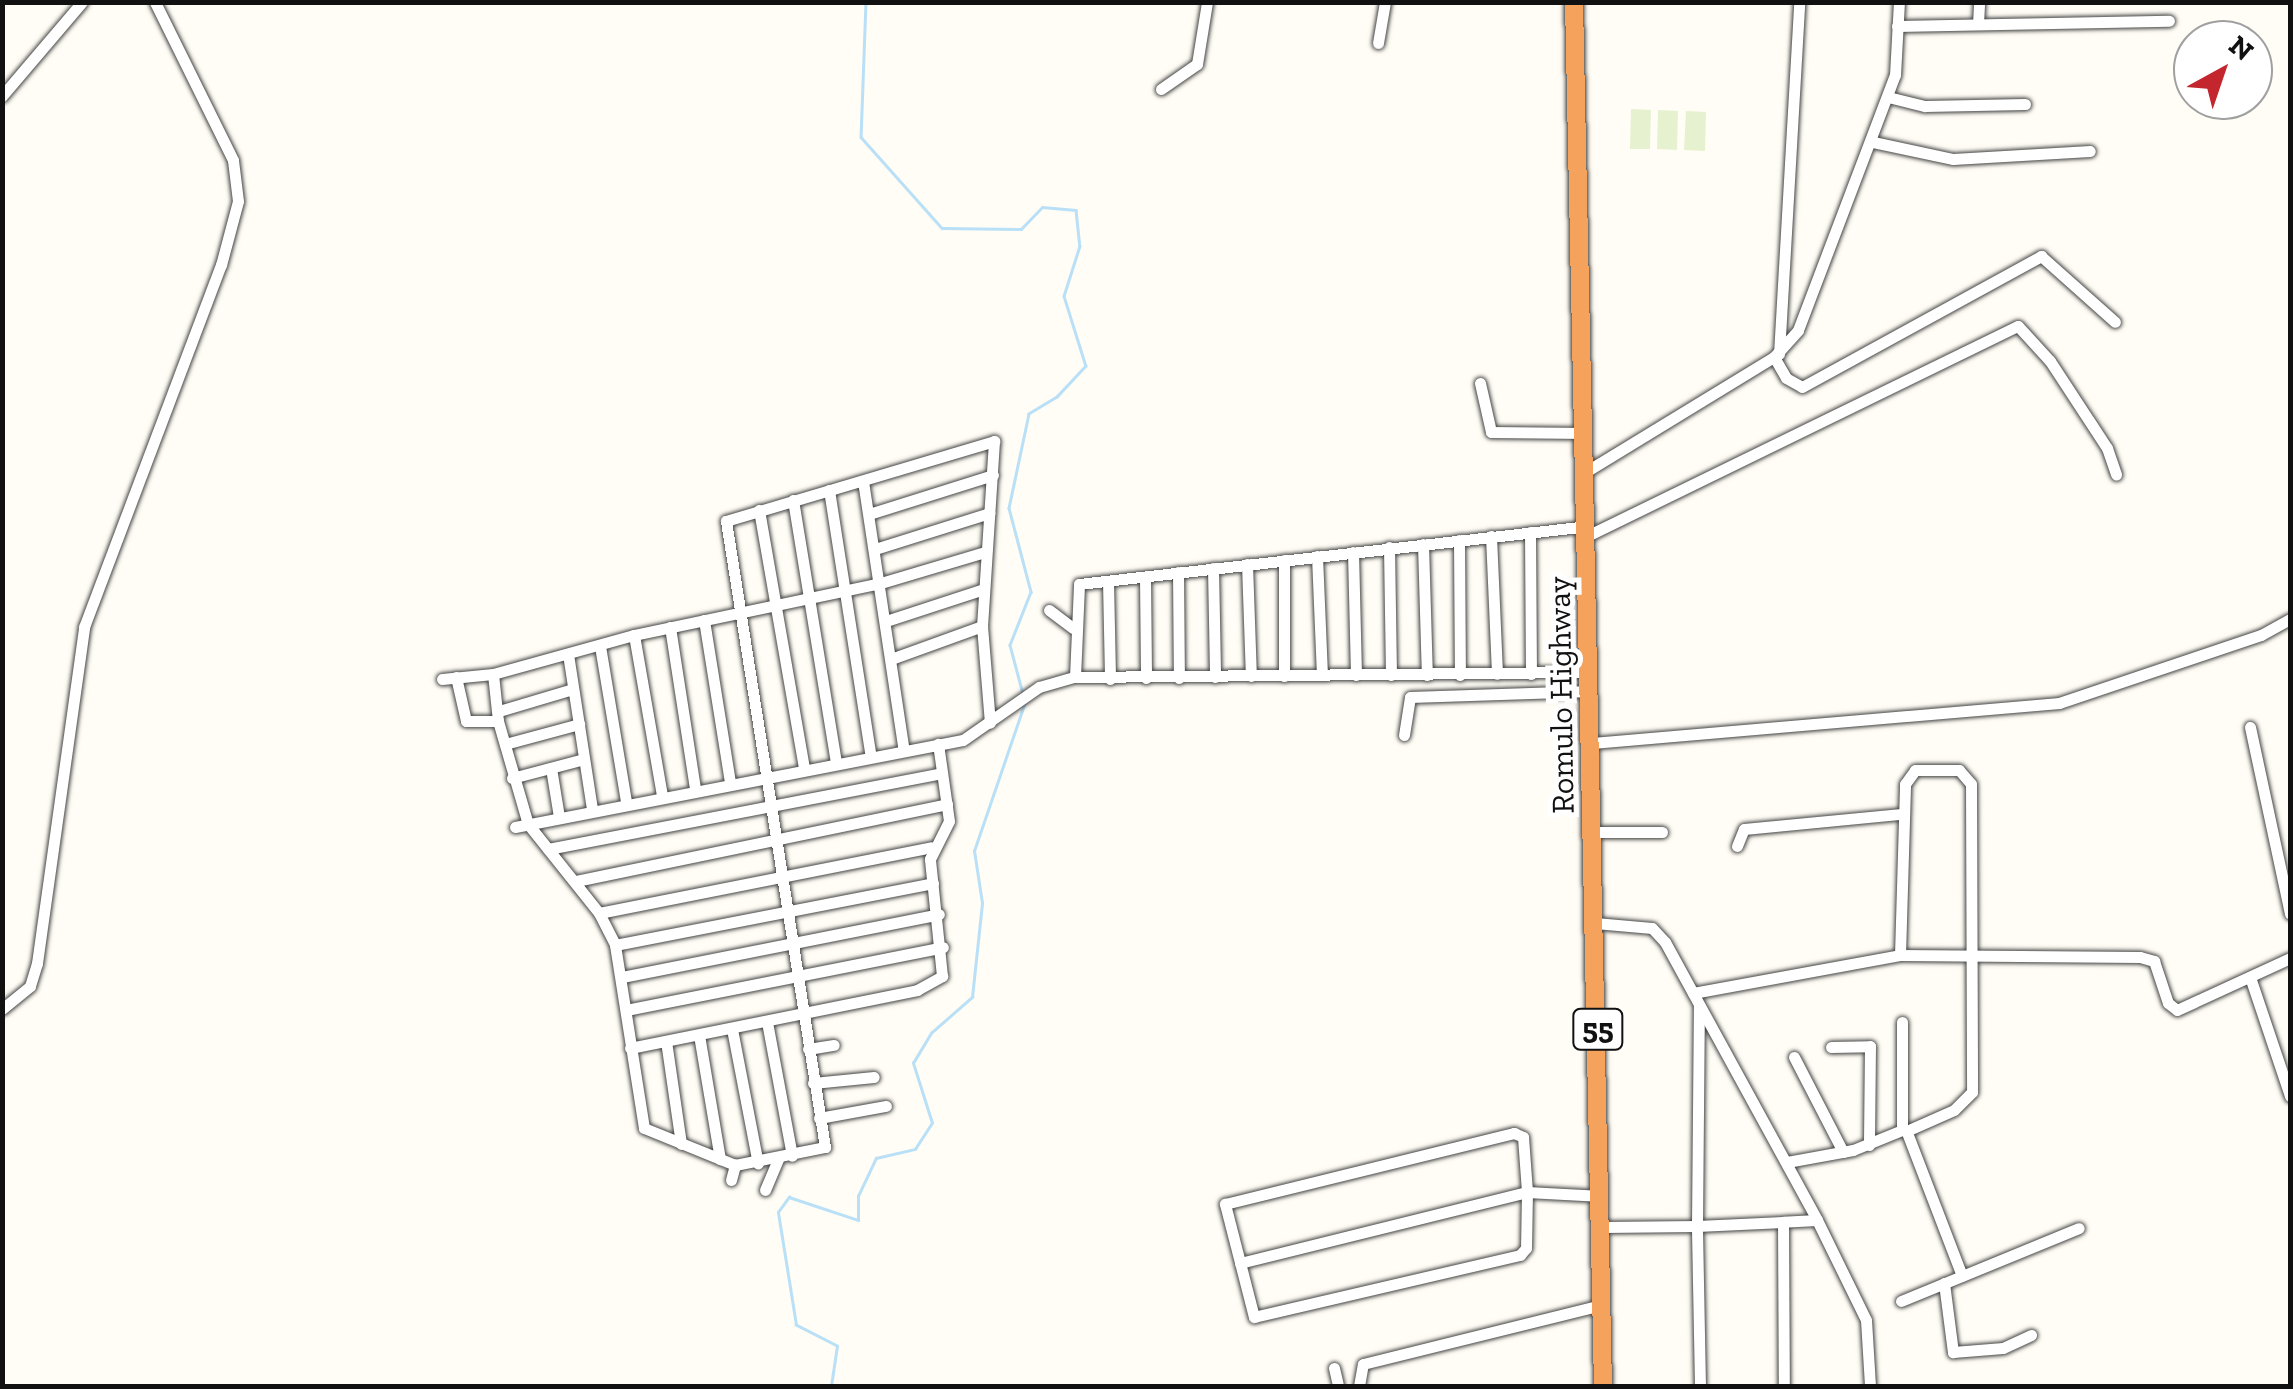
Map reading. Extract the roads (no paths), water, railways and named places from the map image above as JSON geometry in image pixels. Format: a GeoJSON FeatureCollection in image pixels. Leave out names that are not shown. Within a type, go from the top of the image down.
{"type":"FeatureCollection","features":[{"type":"Feature","properties":{"kind":"highway","name":"Romulo Highway"},"geometry":{"type":"LineString","coordinates":[[1574,2],[1603,1227],[1603,1386]]}},
{"type":"Feature","properties":{"kind":"street"},"geometry":{"type":"LineString","coordinates":[[2,96],[82,2]]}},
{"type":"Feature","properties":{"kind":"street"},"geometry":{"type":"LineString","coordinates":[[2,1009],[30,986],[38,962],[84,627],[221,265],[238,200],[233,160],[154,2]]}},
{"type":"Feature","properties":{"kind":"street"},"geometry":{"type":"LineString","coordinates":[[1161,88],[1197,64],[1208,2]]}},
{"type":"Feature","properties":{"kind":"street"},"geometry":{"type":"LineString","coordinates":[[1378,43],[1385,2]]}},
{"type":"Feature","properties":{"kind":"street"},"geometry":{"type":"LineString","coordinates":[[1799,2],[1776,356],[1786,378],[1802,387],[2041,256],[2115,322]]}},
{"type":"Feature","properties":{"kind":"street"},"geometry":{"type":"LineString","coordinates":[[1587,471],[1776,356],[1798,330],[1888,97],[1898,2]]}},
{"type":"Feature","properties":{"kind":"street"},"geometry":{"type":"LineString","coordinates":[[1978,24],[1979,2]]}},
{"type":"Feature","properties":{"kind":"street"},"geometry":{"type":"LineString","coordinates":[[1897,26],[2169,21]]}},
{"type":"Feature","properties":{"kind":"street"},"geometry":{"type":"LineString","coordinates":[[1888,97],[1924,106],[2026,104]]}},
{"type":"Feature","properties":{"kind":"street"},"geometry":{"type":"LineString","coordinates":[[1873,142],[1953,160],[2090,151]]}},
{"type":"Feature","properties":{"kind":"street"},"geometry":{"type":"LineString","coordinates":[[1075,677],[1076,586],[1389,547],[1588,530],[2018,326],[2050,361],[2107,448],[2116,474]]}},
{"type":"Feature","properties":{"kind":"street"},"geometry":{"type":"LineString","coordinates":[[1480,383],[1491,432],[1586,433]]}},
{"type":"Feature","properties":{"kind":"street"},"geometry":{"type":"LineString","coordinates":[[494,674],[498,716],[522,825],[576,881],[615,945],[644,1128],[735,1166],[824,1147],[738,612],[725,525],[729,518],[863,480],[987,438],[994,444],[982,626],[990,722]]}},
{"type":"Feature","properties":{"kind":"street"},"geometry":{"type":"LineString","coordinates":[[869,514],[993,475]]}},
{"type":"Feature","properties":{"kind":"street"},"geometry":{"type":"LineString","coordinates":[[863,480],[904,751]]}},
{"type":"Feature","properties":{"kind":"street"},"geometry":{"type":"LineString","coordinates":[[829,490],[871,756]]}},
{"type":"Feature","properties":{"kind":"street"},"geometry":{"type":"LineString","coordinates":[[794,500],[836,763]]}},
{"type":"Feature","properties":{"kind":"street"},"geometry":{"type":"LineString","coordinates":[[759,510],[804,768]]}},
{"type":"Feature","properties":{"kind":"street"},"geometry":{"type":"LineString","coordinates":[[875,549],[989,514]]}},
{"type":"Feature","properties":{"kind":"street"},"geometry":{"type":"LineString","coordinates":[[1530,532],[1531,674]]}},
{"type":"Feature","properties":{"kind":"street"},"geometry":{"type":"LineString","coordinates":[[1491,536],[1497,674]]}},
{"type":"Feature","properties":{"kind":"street"},"geometry":{"type":"LineString","coordinates":[[1458,540],[1460,674]]}},
{"type":"Feature","properties":{"kind":"street"},"geometry":{"type":"LineString","coordinates":[[1423,544],[1428,675]]}},
{"type":"Feature","properties":{"kind":"street"},"geometry":{"type":"LineString","coordinates":[[1389,547],[1390,675]]}},
{"type":"Feature","properties":{"kind":"street"},"geometry":{"type":"LineString","coordinates":[[574,690],[498,716],[466,722],[449,678],[494,674],[634,635],[880,583],[985,552]]}},
{"type":"Feature","properties":{"kind":"street"},"geometry":{"type":"LineString","coordinates":[[1353,552],[1356,675]]}},
{"type":"Feature","properties":{"kind":"street"},"geometry":{"type":"LineString","coordinates":[[1317,556],[1322,676]]}},
{"type":"Feature","properties":{"kind":"street"},"geometry":{"type":"LineString","coordinates":[[1284,560],[1284,676]]}},
{"type":"Feature","properties":{"kind":"street"},"geometry":{"type":"LineString","coordinates":[[1247,564],[1250,676]]}},
{"type":"Feature","properties":{"kind":"street"},"geometry":{"type":"LineString","coordinates":[[1213,568],[1215,678]]}},
{"type":"Feature","properties":{"kind":"street"},"geometry":{"type":"LineString","coordinates":[[1178,572],[1179,678]]}},
{"type":"Feature","properties":{"kind":"street"},"geometry":{"type":"LineString","coordinates":[[1145,576],[1146,678]]}},
{"type":"Feature","properties":{"kind":"street"},"geometry":{"type":"LineString","coordinates":[[1108,581],[1110,679]]}},
{"type":"Feature","properties":{"kind":"street"},"geometry":{"type":"LineString","coordinates":[[886,621],[984,589]]}},
{"type":"Feature","properties":{"kind":"street"},"geometry":{"type":"LineString","coordinates":[[1049,610],[1074,628]]}},
{"type":"Feature","properties":{"kind":"street"},"geometry":{"type":"LineString","coordinates":[[1592,744],[2058,703],[2262,635],[2290,619]]}},
{"type":"Feature","properties":{"kind":"street"},"geometry":{"type":"LineString","coordinates":[[704,620],[730,782]]}},
{"type":"Feature","properties":{"kind":"street"},"geometry":{"type":"LineString","coordinates":[[891,658],[982,626]]}},
{"type":"Feature","properties":{"kind":"street"},"geometry":{"type":"LineString","coordinates":[[670,627],[695,788]]}},
{"type":"Feature","properties":{"kind":"street"},"geometry":{"type":"LineString","coordinates":[[634,635],[662,794]]}},
{"type":"Feature","properties":{"kind":"street"},"geometry":{"type":"LineString","coordinates":[[600,646],[626,801]]}},
{"type":"Feature","properties":{"kind":"street"},"geometry":{"type":"LineString","coordinates":[[568,654],[592,809]]}},
{"type":"Feature","properties":{"kind":"street"},"geometry":{"type":"LineString","coordinates":[[522,825],[662,794],[963,740],[1040,687],[1075,677],[1531,674],[1590,682]]}},
{"type":"Feature","properties":{"kind":"street"},"geometry":{"type":"LineString","coordinates":[[1404,735],[1410,696],[1590,682]]}},
{"type":"Feature","properties":{"kind":"street"},"geometry":{"type":"LineString","coordinates":[[504,744],[579,724]]}},
{"type":"Feature","properties":{"kind":"street"},"geometry":{"type":"LineString","coordinates":[[2250,727],[2290,914]]}},
{"type":"Feature","properties":{"kind":"street"},"geometry":{"type":"LineString","coordinates":[[630,1048],[933,985],[946,967],[931,847],[950,821],[938,744]]}},
{"type":"Feature","properties":{"kind":"street"},"geometry":{"type":"LineString","coordinates":[[512,778],[584,759]]}},
{"type":"Feature","properties":{"kind":"street"},"geometry":{"type":"LineString","coordinates":[[551,768],[559,818]]}},
{"type":"Feature","properties":{"kind":"street"},"geometry":{"type":"LineString","coordinates":[[1788,1162],[1869,1145],[1954,1110],[1972,1092],[1970,777],[1952,768],[1915,770],[1904,784],[1900,956]]}},
{"type":"Feature","properties":{"kind":"street"},"geometry":{"type":"LineString","coordinates":[[548,849],[942,773]]}},
{"type":"Feature","properties":{"kind":"street"},"geometry":{"type":"LineString","coordinates":[[576,881],[947,804]]}},
{"type":"Feature","properties":{"kind":"street"},"geometry":{"type":"LineString","coordinates":[[1737,846],[1744,829],[1901,814]]}},
{"type":"Feature","properties":{"kind":"street"},"geometry":{"type":"LineString","coordinates":[[1594,832],[1662,832]]}},
{"type":"Feature","properties":{"kind":"street"},"geometry":{"type":"LineString","coordinates":[[599,913],[780,872],[931,847]]}},
{"type":"Feature","properties":{"kind":"street"},"geometry":{"type":"LineString","coordinates":[[615,945],[933,883]]}},
{"type":"Feature","properties":{"kind":"street"},"geometry":{"type":"LineString","coordinates":[[622,977],[939,914]]}},
{"type":"Feature","properties":{"kind":"street"},"geometry":{"type":"LineString","coordinates":[[1595,923],[1652,928],[1696,999],[1788,1162],[1866,1320],[1870,1386]]}},
{"type":"Feature","properties":{"kind":"street"},"geometry":{"type":"LineString","coordinates":[[626,1010],[943,947]]}},
{"type":"Feature","properties":{"kind":"street"},"geometry":{"type":"LineString","coordinates":[[1696,999],[1900,956],[2150,958],[2177,1010],[2290,958]]}},
{"type":"Feature","properties":{"kind":"street"},"geometry":{"type":"LineString","coordinates":[[2250,977],[2290,1096]]}},
{"type":"Feature","properties":{"kind":"street"},"geometry":{"type":"LineString","coordinates":[[1696,999],[1700,1386]]}},
{"type":"Feature","properties":{"kind":"street"},"geometry":{"type":"LineString","coordinates":[[766,1190],[785,1157],[767,1022]]}},
{"type":"Feature","properties":{"kind":"street"},"geometry":{"type":"LineString","coordinates":[[1902,1022],[1907,1130],[1962,1276]]}},
{"type":"Feature","properties":{"kind":"street"},"geometry":{"type":"LineString","coordinates":[[732,1028],[758,1164]]}},
{"type":"Feature","properties":{"kind":"street"},"geometry":{"type":"LineString","coordinates":[[699,1035],[720,1159]]}},
{"type":"Feature","properties":{"kind":"street"},"geometry":{"type":"LineString","coordinates":[[666,1041],[681,1144]]}},
{"type":"Feature","properties":{"kind":"street"},"geometry":{"type":"LineString","coordinates":[[808,1049],[834,1045]]}},
{"type":"Feature","properties":{"kind":"street"},"geometry":{"type":"LineString","coordinates":[[1831,1048],[1870,1046],[1869,1145]]}},
{"type":"Feature","properties":{"kind":"street"},"geometry":{"type":"LineString","coordinates":[[1794,1057],[1843,1152]]}},
{"type":"Feature","properties":{"kind":"street"},"geometry":{"type":"LineString","coordinates":[[813,1083],[874,1077]]}},
{"type":"Feature","properties":{"kind":"street"},"geometry":{"type":"LineString","coordinates":[[819,1118],[886,1106]]}},
{"type":"Feature","properties":{"kind":"street"},"geometry":{"type":"LineString","coordinates":[[1517,1133],[1523,1137],[1526,1192],[1526,1248],[1520,1254],[1322,1306],[1254,1317],[1224,1204],[1517,1133]]}},
{"type":"Feature","properties":{"kind":"street"},"geometry":{"type":"LineString","coordinates":[[730,1180],[735,1166]]}},
{"type":"Feature","properties":{"kind":"street"},"geometry":{"type":"LineString","coordinates":[[1240,1263],[1526,1192],[1602,1196]]}},
{"type":"Feature","properties":{"kind":"street"},"geometry":{"type":"LineString","coordinates":[[1603,1227],[1817,1220]]}},
{"type":"Feature","properties":{"kind":"street"},"geometry":{"type":"LineString","coordinates":[[1784,1222],[1784,1386]]}},
{"type":"Feature","properties":{"kind":"street"},"geometry":{"type":"LineString","coordinates":[[1900,1301],[2080,1228]]}},
{"type":"Feature","properties":{"kind":"street"},"geometry":{"type":"LineString","coordinates":[[1944,1283],[1953,1352],[2003,1348],[2031,1335]]}},
{"type":"Feature","properties":{"kind":"street"},"geometry":{"type":"LineString","coordinates":[[1359,1386],[1364,1364],[1602,1305]]}},
{"type":"Feature","properties":{"kind":"street"},"geometry":{"type":"LineString","coordinates":[[1334,1368],[1338,1386]]}},
{"type":"Feature","properties":{"kind":"waterway"},"geometry":{"type":"LineString","coordinates":[[866,2],[861,137],[942,228],[1021,229],[1042,207],[1076,210],[1080,246],[1064,296],[1086,366],[1057,397],[1029,414],[1009,508],[1031,592],[1010,645],[1023,694]]}},
{"type":"Feature","properties":{"kind":"waterway"},"geometry":{"type":"LineString","coordinates":[[831,1386],[837,1346],[796,1325],[778,1212],[789,1197],[858,1220],[858,1196],[876,1158],[915,1149],[932,1123],[913,1063],[931,1033],[972,997],[982,903],[974,851],[1025,702]]}}]}
